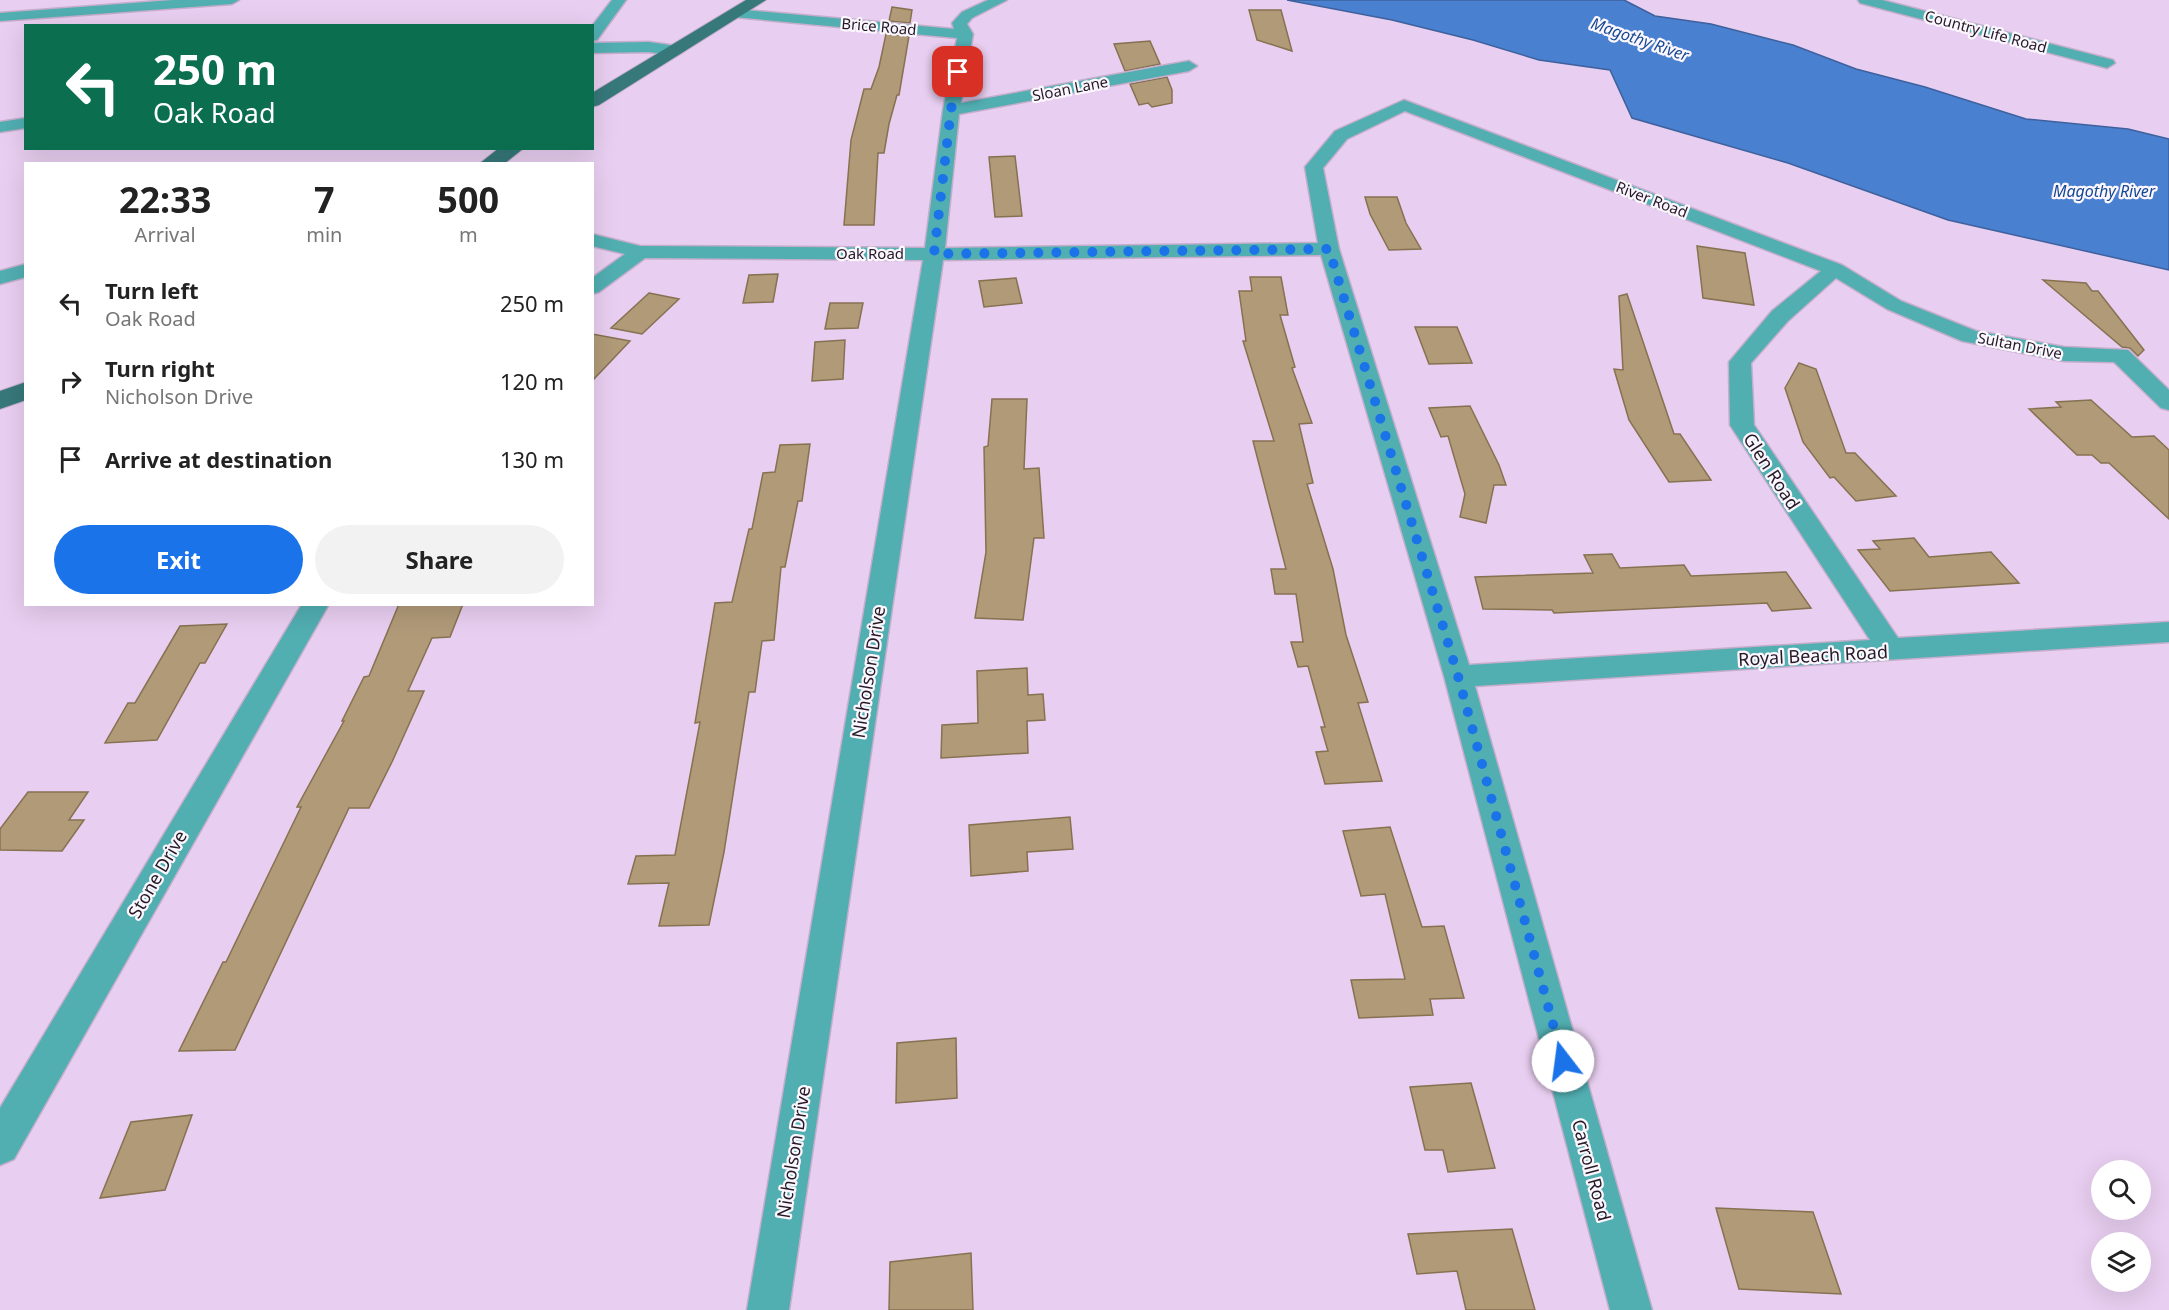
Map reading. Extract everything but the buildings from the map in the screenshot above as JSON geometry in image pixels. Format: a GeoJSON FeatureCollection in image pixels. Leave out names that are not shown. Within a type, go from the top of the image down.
{"type":"FeatureCollection","features":[{"type":"Feature","properties":{"kind":"main road"},"geometry":{"type":"LineString","coordinates":[[594,100],[758,0]]}},
{"type":"Feature","properties":{"kind":"main road"},"geometry":{"type":"LineString","coordinates":[[492,162],[511,150]]}},
{"type":"Feature","properties":{"kind":"main road"},"geometry":{"type":"LineString","coordinates":[[0,401],[24,391]]}},
{"type":"Feature","properties":{"kind":"street"},"geometry":{"type":"LineString","coordinates":[[0,17],[232,0]]}},
{"type":"Feature","properties":{"kind":"street"},"geometry":{"type":"LineString","coordinates":[[594,34],[619,0]]}},
{"type":"Feature","properties":{"kind":"street"},"geometry":{"type":"LineString","coordinates":[[965,34],[959,23],[967,15],[1000,0]]}},
{"type":"Feature","properties":{"kind":"street","name":"Country Life Road"},"geometry":{"type":"LineString","coordinates":[[1865,0],[2107,63]]}},
{"type":"Feature","properties":{"kind":"street","name":"Brice Road"},"geometry":{"type":"LineString","coordinates":[[734,13],[965,34]]}},
{"type":"Feature","properties":{"kind":"street","name":"Nicholson Drive"},"geometry":{"type":"LineString","coordinates":[[768,1310],[934,254],[951,110],[965,34]]}},
{"type":"Feature","properties":{"kind":"street"},"geometry":{"type":"LineString","coordinates":[[594,48],[649,47],[676,51]]}},
{"type":"Feature","properties":{"kind":"street","name":"Sloan Lane"},"geometry":{"type":"LineString","coordinates":[[951,110],[1189,66]]}},
{"type":"Feature","properties":{"kind":"street","name":"Carroll Road"},"geometry":{"type":"LineString","coordinates":[[1404,105],[1341,135],[1314,167],[1329,249],[1458,676],[1630,1310]]}},
{"type":"Feature","properties":{"kind":"street","name":"River Road"},"geometry":{"type":"LineString","coordinates":[[1404,105],[1835,269],[1894,305]]}},
{"type":"Feature","properties":{"kind":"street"},"geometry":{"type":"LineString","coordinates":[[0,127],[24,123]]}},
{"type":"Feature","properties":{"kind":"street","name":"Oak Road"},"geometry":{"type":"LineString","coordinates":[[594,240],[640,252],[934,254],[1329,249]]}},
{"type":"Feature","properties":{"kind":"street"},"geometry":{"type":"LineString","coordinates":[[594,286],[640,252]]}},
{"type":"Feature","properties":{"kind":"street","name":"Glen Road"},"geometry":{"type":"LineString","coordinates":[[1835,269],[1780,316],[1740,362],[1742,425],[1891,650]]}},
{"type":"Feature","properties":{"kind":"street"},"geometry":{"type":"LineString","coordinates":[[0,278],[24,271]]}},
{"type":"Feature","properties":{"kind":"street","name":"Sultan Drive"},"geometry":{"type":"LineString","coordinates":[[1894,305],[1970,336],[2064,354],[2120,355],[2169,403]]}},
{"type":"Feature","properties":{"kind":"street","name":"Stone Drive"},"geometry":{"type":"LineString","coordinates":[[0,1145],[315,606]]}},
{"type":"Feature","properties":{"kind":"street","name":"Royal Beach Road"},"geometry":{"type":"LineString","coordinates":[[1458,676],[2169,632]]}},
{"type":"Feature","properties":{"kind":"water","name":"Magothy River"},"geometry":{"type":"Polygon","coordinates":[[[1287,0],[1624,0],[1655,16],[1711,24],[1793,45],[1856,69],[1925,87],[2026,119],[2128,129],[2169,139],[2169,270],[1948,220],[1788,163],[1632,118],[1610,70],[1539,60],[1473,40],[1392,20],[1287,0]]]}},
{"type":"Feature","properties":{"kind":"route"},"geometry":{"type":"LineString","coordinates":[[958,72],[951,110],[934,254],[1329,249],[1458,676],[1563,1061]]}}]}
